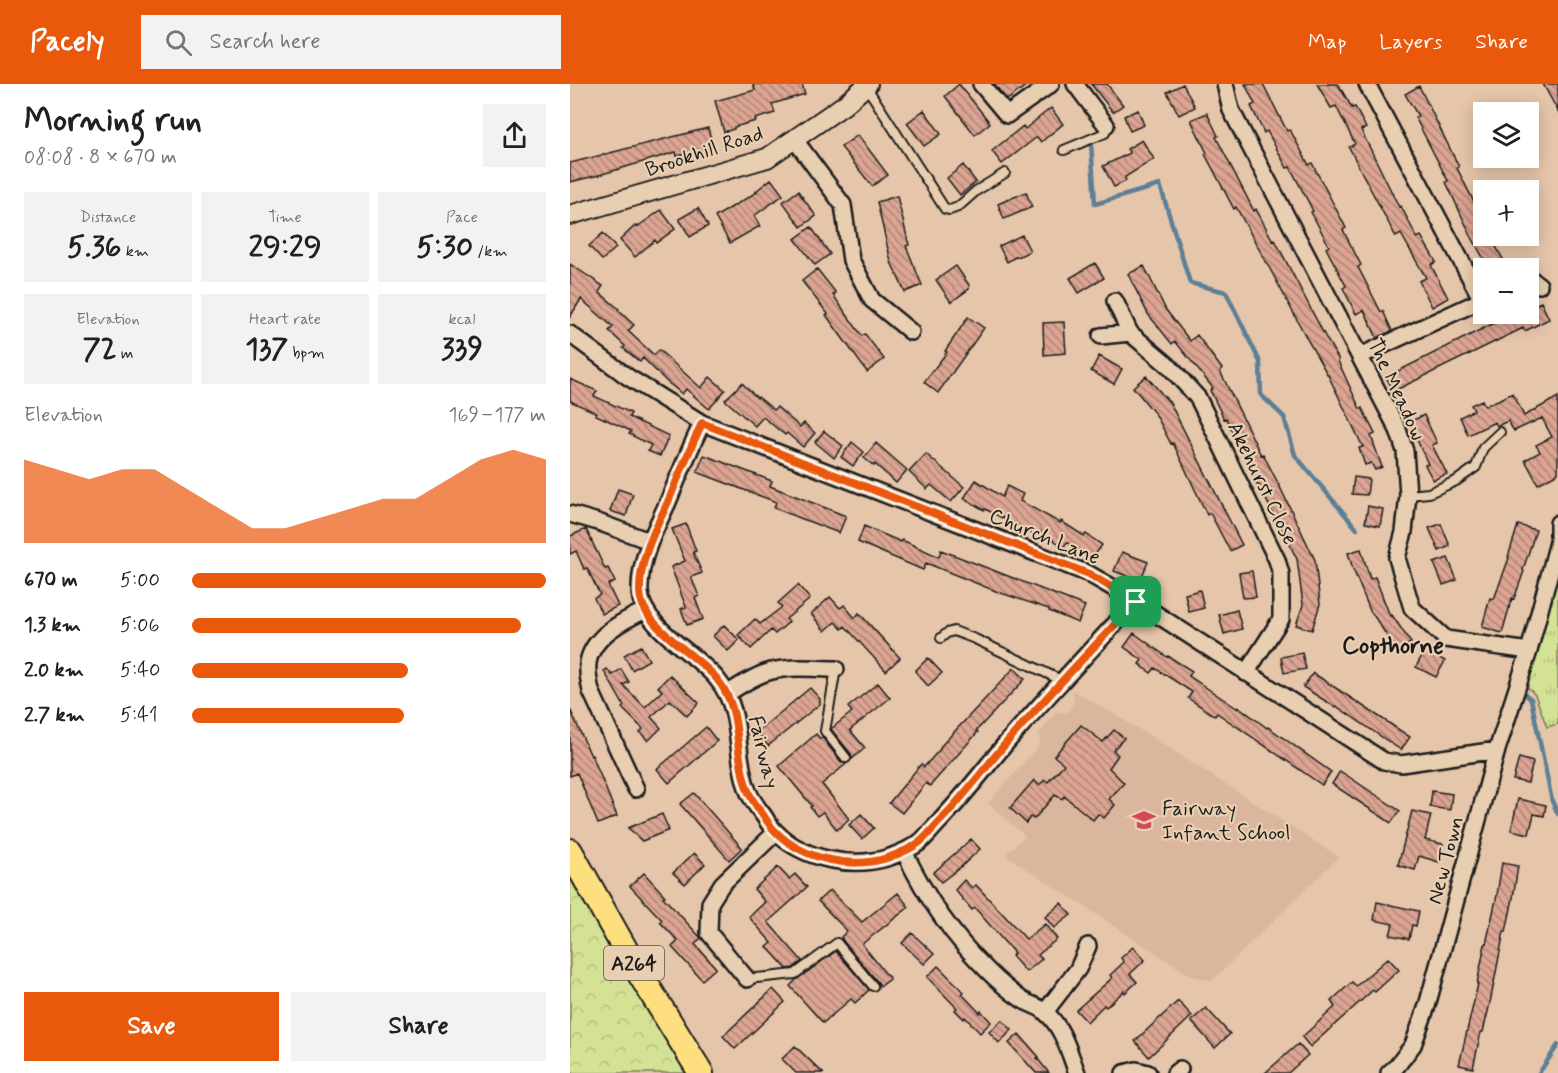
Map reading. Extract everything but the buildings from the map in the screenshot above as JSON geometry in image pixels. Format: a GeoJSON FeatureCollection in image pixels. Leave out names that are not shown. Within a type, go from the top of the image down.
{"type":"FeatureCollection","features":[{"type":"Feature","properties":{"kind":"highway","name":"A264"},"geometry":{"type":"LineString","coordinates":[[570,851],[630,958],[701,1073]]}},
{"type":"Feature","properties":{"kind":"street"},"geometry":{"type":"LineString","coordinates":[[981,84],[1007,115],[1051,84]]}},
{"type":"Feature","properties":{"kind":"street"},"geometry":{"type":"LineString","coordinates":[[1075,84],[1106,125]]}},
{"type":"Feature","properties":{"kind":"street","name":"The Meadow"},"geometry":{"type":"LineString","coordinates":[[1225,84],[1232,110],[1398,430],[1405,450],[1408,495],[1404,532],[1397,558],[1412,608],[1446,639],[1529,651]]}},
{"type":"Feature","properties":{"kind":"street","name":"Brookhill Road"},"geometry":{"type":"LineString","coordinates":[[570,215],[767,158],[844,105],[865,85]]}},
{"type":"Feature","properties":{"kind":"street"},"geometry":{"type":"LineString","coordinates":[[1372,86],[1473,280]]}},
{"type":"Feature","properties":{"kind":"street"},"geometry":{"type":"LineString","coordinates":[[795,140],[843,205],[851,260],[872,300],[911,332]]}},
{"type":"Feature","properties":{"kind":"street","name":"Akehurst Close"},"geometry":{"type":"LineString","coordinates":[[1115,301],[1130,333],[1168,365],[1198,398],[1277,560],[1281,574],[1281,619],[1246,673]]}},
{"type":"Feature","properties":{"kind":"street"},"geometry":{"type":"LineString","coordinates":[[1360,356],[1473,304]]}},
{"type":"Feature","properties":{"kind":"street"},"geometry":{"type":"LineString","coordinates":[[1101,336],[1130,333]]}},
{"type":"Feature","properties":{"kind":"street","name":"Church Lane"},"geometry":{"type":"LineString","coordinates":[[570,334],[628,377],[702,423],[1089,574],[1384,761],[1401,764],[1497,750]]}},
{"type":"Feature","properties":{"kind":"street","name":"Fairway"},"geometry":{"type":"LineString","coordinates":[[702,423],[641,567],[640,594],[646,610],[657,625],[717,679],[727,694],[736,720],[747,788],[755,805],[776,832],[798,848],[824,859],[847,862],[871,861],[904,852],[921,842],[952,809],[1008,741],[1136,602]]}},
{"type":"Feature","properties":{"kind":"street"},"geometry":{"type":"LineString","coordinates":[[570,514],[651,540]]}},
{"type":"Feature","properties":{"kind":"street","name":"New Town"},"geometry":{"type":"LineString","coordinates":[[1397,1071],[1413,1045],[1427,1006],[1497,750],[1529,651],[1558,542],[1558,524]]}},
{"type":"Feature","properties":{"kind":"street"},"geometry":{"type":"LineString","coordinates":[[636,789],[591,691],[587,675],[588,662],[595,645],[624,621],[646,610]]}},
{"type":"Feature","properties":{"kind":"street"},"geometry":{"type":"LineString","coordinates":[[727,694],[766,672],[796,668],[836,669]]}},
{"type":"Feature","properties":{"kind":"street"},"geometry":{"type":"LineString","coordinates":[[747,979],[709,933],[710,903],[722,884],[776,832]]}},
{"type":"Feature","properties":{"kind":"street"},"geometry":{"type":"LineString","coordinates":[[904,852],[924,891],[966,948],[1008,990],[1045,1012],[1065,1040],[1077,1073]]}},
{"type":"Feature","properties":{"kind":"street"},"geometry":{"type":"LineString","coordinates":[[1045,1012],[1078,969],[1088,946]]}},
{"type":"Feature","properties":{"kind":"street"},"geometry":{"type":"LineString","coordinates":[[1124,1073],[1136,1070],[1148,1073]]}},
{"type":"Feature","properties":{"kind":"lane"},"geometry":{"type":"LineString","coordinates":[[865,85],[945,209],[958,207],[976,191],[1005,173]]}},
{"type":"Feature","properties":{"kind":"lane"},"geometry":{"type":"LineString","coordinates":[[1064,150],[1105,133],[1106,125]]}},
{"type":"Feature","properties":{"kind":"lane"},"geometry":{"type":"LineString","coordinates":[[1408,495],[1430,493],[1456,481],[1476,467],[1483,448],[1500,432]]}},
{"type":"Feature","properties":{"kind":"lane"},"geometry":{"type":"LineString","coordinates":[[941,638],[954,631],[1064,681]]}},
{"type":"Feature","properties":{"kind":"lane"},"geometry":{"type":"LineString","coordinates":[[836,669],[825,731],[846,758]]}},
{"type":"Feature","properties":{"kind":"lane"},"geometry":{"type":"LineString","coordinates":[[747,979],[795,974],[837,943],[873,986]]}},
{"type":"Feature","properties":{"kind":"shaded area","name":"Fairway Infant School"},"geometry":{"type":"Polygon","coordinates":[[[1073,690],[1149,735],[1339,857],[1212,981],[1191,976],[1005,855],[1025,836],[988,803],[1040,744],[1039,734],[1056,712],[1067,712],[1074,702],[1073,690]]]}},
{"type":"Feature","properties":{"kind":"green space"},"geometry":{"type":"Polygon","coordinates":[[[1558,574],[1558,724],[1547,727],[1535,695],[1525,684],[1558,574]]]}},
{"type":"Feature","properties":{"kind":"green space"},"geometry":{"type":"Polygon","coordinates":[[[570,868],[701,1073],[570,1073],[570,868]]]}},
{"type":"Feature","properties":{"kind":"waterway"},"geometry":{"type":"LineString","coordinates":[[1091,142],[1095,204],[1160,185],[1190,283],[1226,292],[1260,362],[1261,395],[1284,417],[1295,455],[1357,529]]}},
{"type":"Feature","properties":{"kind":"waterway"},"geometry":{"type":"LineString","coordinates":[[1526,695],[1531,699],[1552,801],[1558,814]]}},
{"type":"Feature","properties":{"kind":"waterway"},"geometry":{"type":"LineString","coordinates":[[1539,1073],[1558,1045]]}},
{"type":"Feature","properties":{"kind":"place","name":"Fairway Infant School"},"geometry":{"type":"Point","coordinates":[1144,820]}},
{"type":"Feature","properties":{"kind":"district","name":"Copthorne"},"geometry":{"type":"Point","coordinates":[1393,645]}},
{"type":"Feature","properties":{"kind":"route"},"geometry":{"type":"LineString","coordinates":[[702,423],[1089,574],[1136,602],[1008,741],[952,809],[921,842],[888,858],[847,862],[824,859],[798,848],[776,832],[755,805],[747,788],[736,720],[727,694],[717,679],[657,625],[646,610],[640,594],[641,567],[702,423]]}}]}
